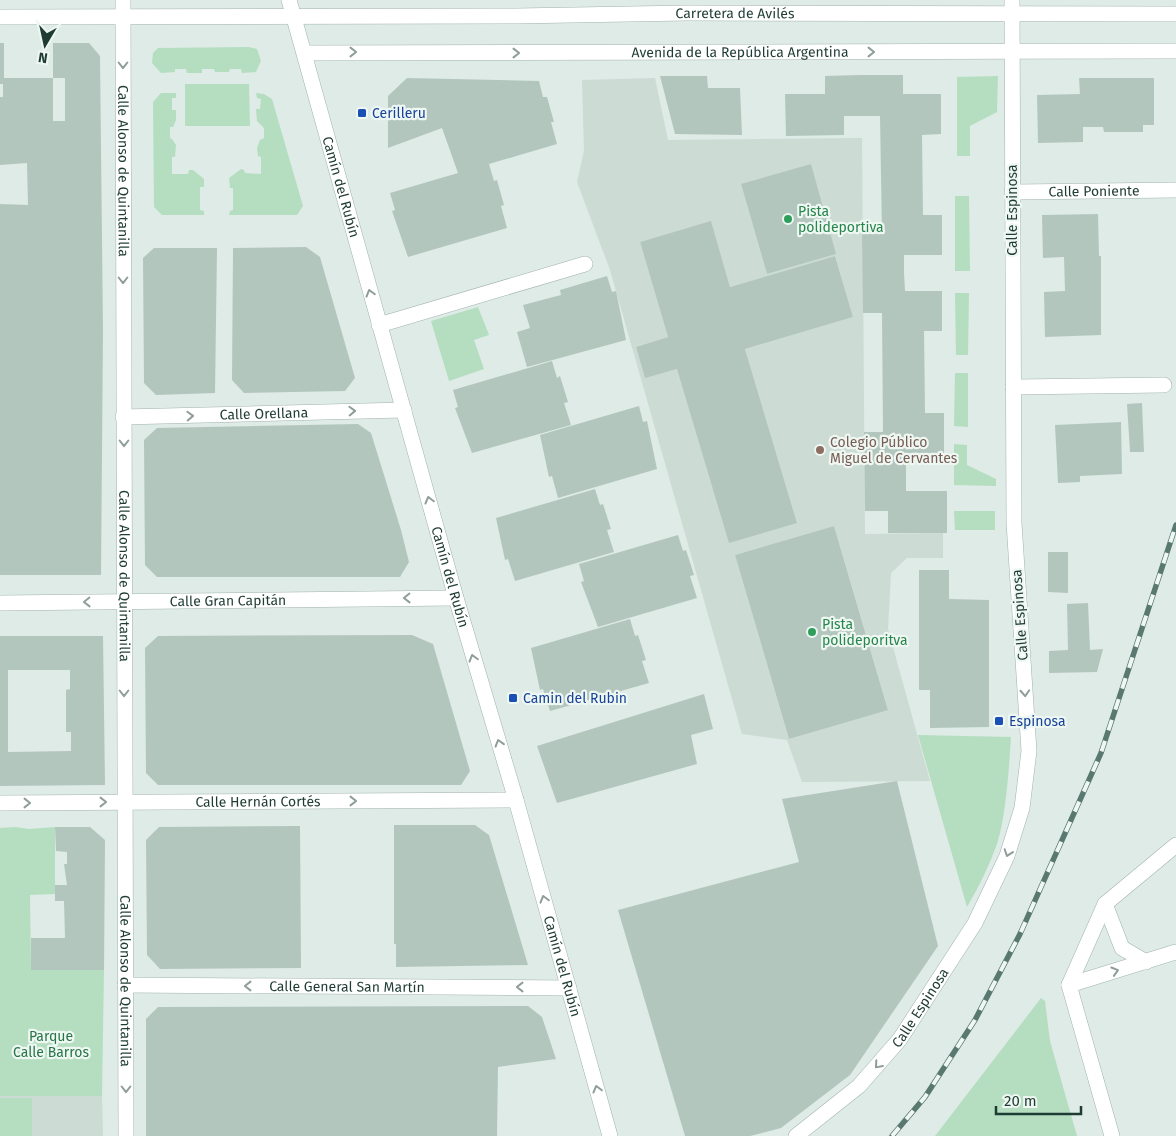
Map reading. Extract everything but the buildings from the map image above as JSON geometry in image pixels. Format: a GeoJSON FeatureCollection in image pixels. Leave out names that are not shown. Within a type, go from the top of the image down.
{"type":"FeatureCollection","features":[{"type":"Feature","properties":{"kind":"street","name":"Calle Alonso de Quintanilla"},"geometry":{"type":"LineString","coordinates":[[123,0],[126,1136]]}},
{"type":"Feature","properties":{"kind":"street","name":"Camín del Rubín"},"geometry":{"type":"LineString","coordinates":[[289,0],[456,598],[516,800],[610,1136]]}},
{"type":"Feature","properties":{"kind":"street","name":"Calle Espinosa"},"geometry":{"type":"LineString","coordinates":[[796,1136],[859,1086],[900,1039],[975,923],[1007,856],[1022,808],[1029,751],[1014,523],[1012,0]]}},
{"type":"Feature","properties":{"kind":"street","name":"Carretera de Avilés"},"geometry":{"type":"LineString","coordinates":[[294,16],[687,13],[1176,14]]}},
{"type":"Feature","properties":{"kind":"street"},"geometry":{"type":"LineString","coordinates":[[0,17],[294,16]]}},
{"type":"Feature","properties":{"kind":"street","name":"Avenida de la República Argentina"},"geometry":{"type":"LineString","coordinates":[[305,52],[1176,51]]}},
{"type":"Feature","properties":{"kind":"street","name":"Calle Poniente"},"geometry":{"type":"LineString","coordinates":[[1012,192],[1176,190]]}},
{"type":"Feature","properties":{"kind":"street"},"geometry":{"type":"LineString","coordinates":[[379,325],[585,264]]}},
{"type":"Feature","properties":{"kind":"street"},"geometry":{"type":"LineString","coordinates":[[1013,387],[1164,385]]}},
{"type":"Feature","properties":{"kind":"street","name":"Calle Orellana"},"geometry":{"type":"LineString","coordinates":[[124,417],[404,410]]}},
{"type":"Feature","properties":{"kind":"street","name":"Calle Gran Capitán"},"geometry":{"type":"LineString","coordinates":[[0,603],[456,598]]}},
{"type":"Feature","properties":{"kind":"street","name":"Calle Hernán Cortés"},"geometry":{"type":"LineString","coordinates":[[0,803],[516,800]]}},
{"type":"Feature","properties":{"kind":"street"},"geometry":{"type":"LineString","coordinates":[[1112,1136],[1069,986],[1105,904],[1176,845]]}},
{"type":"Feature","properties":{"kind":"street"},"geometry":{"type":"LineString","coordinates":[[1105,904],[1122,948],[1146,962]]}},
{"type":"Feature","properties":{"kind":"street"},"geometry":{"type":"LineString","coordinates":[[1069,986],[1176,952]]}},
{"type":"Feature","properties":{"kind":"street","name":"Calle General San Martín"},"geometry":{"type":"LineString","coordinates":[[125,985],[569,988]]}},
{"type":"Feature","properties":{"kind":"shaded area","name":"Colegio Público Miguel de Cervantes"},"geometry":{"type":"Polygon","coordinates":[[[655,78],[668,140],[862,138],[865,534],[943,533],[943,558],[907,558],[891,573],[888,629],[930,781],[802,782],[787,740],[742,734],[610,270],[577,182],[584,151],[582,80],[655,78]],[[741,184],[767,274],[835,254],[741,184]],[[711,222],[640,242],[668,337],[636,347],[645,377],[677,369],[797,523],[745,349],[853,317],[835,256],[730,287],[711,222]],[[834,526],[735,555],[789,739],[888,709],[834,526]]]}},
{"type":"Feature","properties":{"kind":"shaded area"},"geometry":{"type":"Polygon","coordinates":[[[0,1096],[102,1096],[103,1136],[0,1136],[0,1096]]]}},
{"type":"Feature","properties":{"kind":"green space"},"geometry":{"type":"Polygon","coordinates":[[[249,47],[257,49],[261,61],[256,72],[242,73],[241,69],[230,69],[229,72],[215,72],[214,69],[202,69],[202,73],[187,73],[186,69],[175,69],[175,72],[161,73],[152,63],[153,53],[158,48],[249,47]]]}},
{"type":"Feature","properties":{"kind":"green space"},"geometry":{"type":"Polygon","coordinates":[[[998,76],[997,112],[970,126],[970,156],[957,156],[957,77],[998,76]]]}},
{"type":"Feature","properties":{"kind":"green space"},"geometry":{"type":"Polygon","coordinates":[[[185,84],[249,84],[250,126],[185,126],[185,84]]]}},
{"type":"Feature","properties":{"kind":"green space"},"geometry":{"type":"Polygon","coordinates":[[[161,93],[176,93],[176,98],[172,98],[172,110],[176,110],[176,120],[173,127],[170,127],[170,138],[176,145],[175,157],[172,157],[172,174],[188,174],[189,170],[193,170],[204,179],[204,187],[200,187],[200,210],[204,211],[204,215],[162,215],[154,207],[153,102],[161,93]]]}},
{"type":"Feature","properties":{"kind":"green space"},"geometry":{"type":"Polygon","coordinates":[[[256,93],[264,94],[272,99],[303,206],[297,215],[229,215],[230,211],[233,210],[233,188],[230,188],[229,178],[241,169],[245,173],[261,174],[261,157],[258,156],[257,148],[260,140],[264,138],[264,128],[257,121],[256,109],[260,109],[261,99],[257,98],[256,93]]]}},
{"type":"Feature","properties":{"kind":"green space"},"geometry":{"type":"Polygon","coordinates":[[[955,196],[969,196],[970,271],[955,271],[955,196]]]}},
{"type":"Feature","properties":{"kind":"green space"},"geometry":{"type":"Polygon","coordinates":[[[955,293],[969,293],[968,355],[956,355],[955,293]]]}},
{"type":"Feature","properties":{"kind":"green space"},"geometry":{"type":"Polygon","coordinates":[[[478,307],[489,335],[474,340],[484,369],[449,381],[431,321],[478,307]]]}},
{"type":"Feature","properties":{"kind":"green space"},"geometry":{"type":"Polygon","coordinates":[[[955,373],[968,373],[968,427],[954,426],[955,373]]]}},
{"type":"Feature","properties":{"kind":"green space"},"geometry":{"type":"Polygon","coordinates":[[[954,444],[967,445],[967,465],[996,479],[996,486],[954,485],[954,444]]]}},
{"type":"Feature","properties":{"kind":"green space"},"geometry":{"type":"Polygon","coordinates":[[[954,511],[995,511],[995,530],[955,530],[954,511]]]}},
{"type":"Feature","properties":{"kind":"green space"},"geometry":{"type":"Polygon","coordinates":[[[918,735],[1011,737],[1007,792],[1000,833],[980,884],[967,907],[918,735]]]}},
{"type":"Feature","properties":{"kind":"green space","name":"Parque Calle Barros"},"geometry":{"type":"Polygon","coordinates":[[[15,827],[29,829],[55,827],[55,894],[30,895],[31,970],[104,970],[102,1096],[0,1096],[0,828],[15,827]]]}},
{"type":"Feature","properties":{"kind":"green space"},"geometry":{"type":"Polygon","coordinates":[[[1041,998],[1045,1001],[1050,1041],[1077,1136],[935,1136],[1041,998]]]}},
{"type":"Feature","properties":{"kind":"green space"},"geometry":{"type":"Polygon","coordinates":[[[0,1098],[32,1098],[32,1136],[0,1136],[0,1098]]]}},
{"type":"Feature","properties":{"kind":"railway"},"geometry":{"type":"LineString","coordinates":[[892,1136],[925,1097],[975,1020],[1020,934],[1101,753],[1176,525]]}},
{"type":"Feature","properties":{"kind":"place","name":"Cerilleru"},"geometry":{"type":"Point","coordinates":[362,113]}},
{"type":"Feature","properties":{"kind":"place","name":"Pista polideportiva"},"geometry":{"type":"Point","coordinates":[788,219]}},
{"type":"Feature","properties":{"kind":"place","name":"Colegio Público Miguel de Cervantes"},"geometry":{"type":"Point","coordinates":[820,450]}},
{"type":"Feature","properties":{"kind":"place","name":"Pista polideporitva"},"geometry":{"type":"Point","coordinates":[812,632]}},
{"type":"Feature","properties":{"kind":"place","name":"Camin del Rubin"},"geometry":{"type":"Point","coordinates":[513,698]}},
{"type":"Feature","properties":{"kind":"place","name":"Espinosa"},"geometry":{"type":"Point","coordinates":[999,721]}}]}
